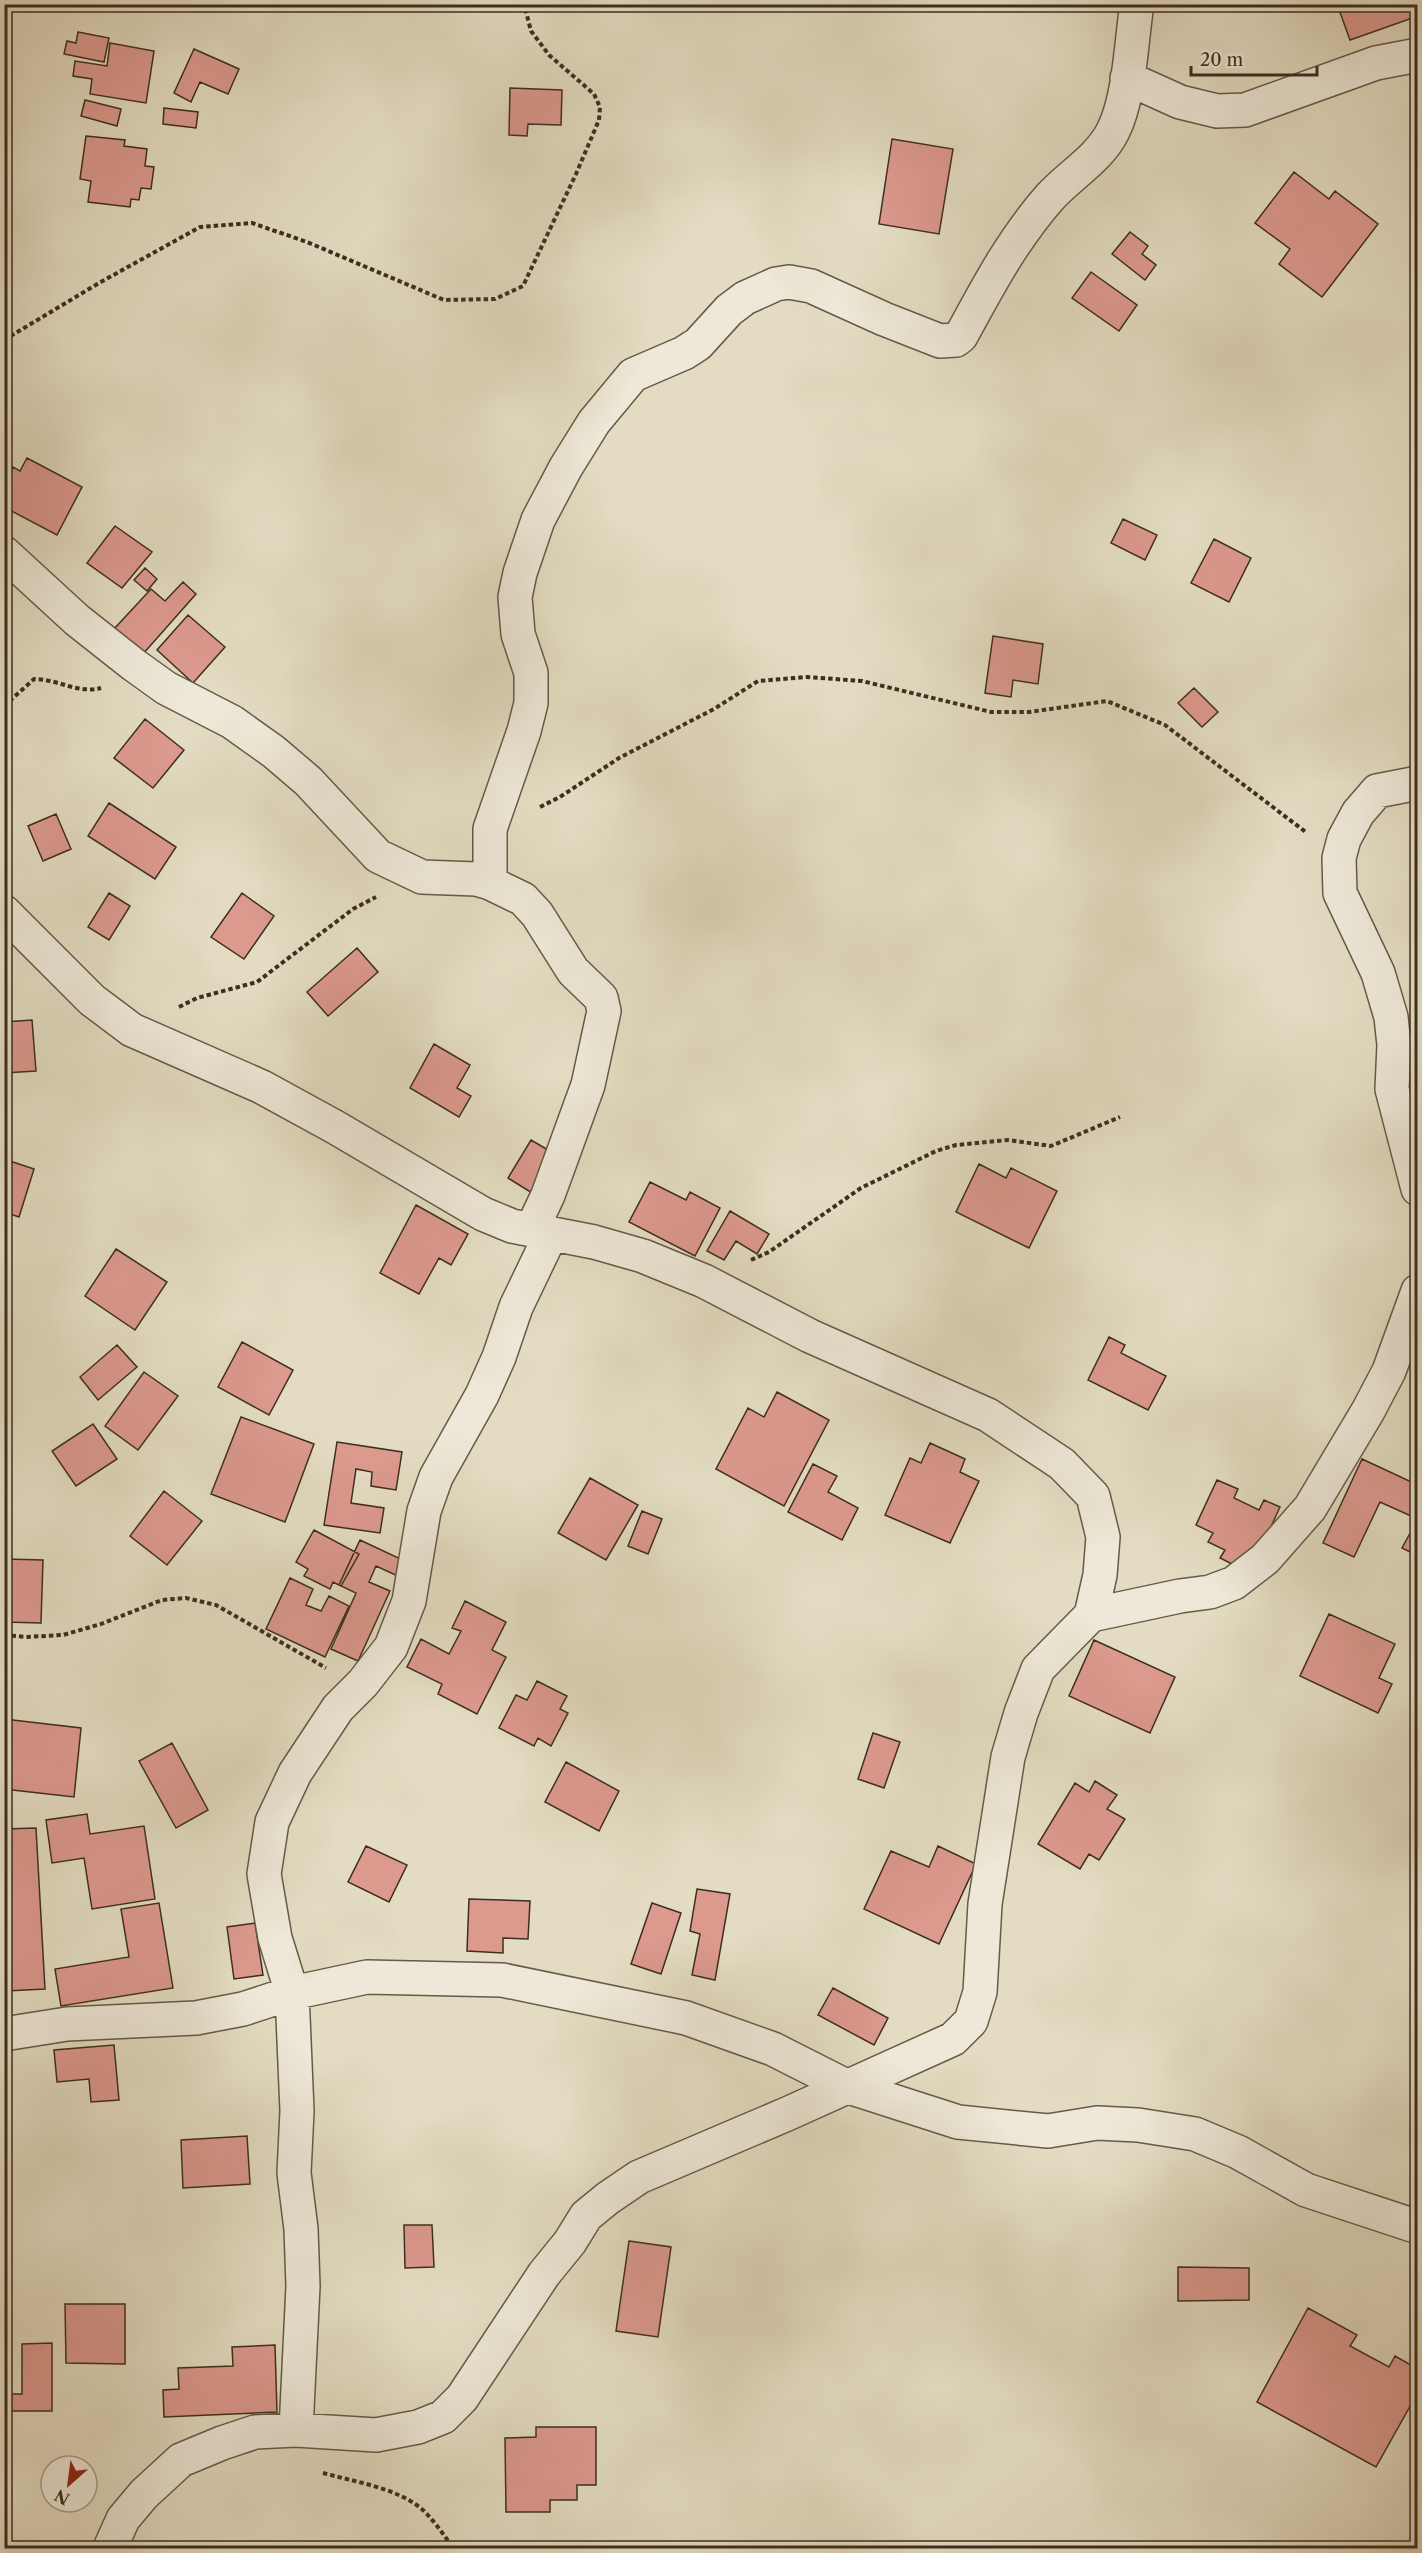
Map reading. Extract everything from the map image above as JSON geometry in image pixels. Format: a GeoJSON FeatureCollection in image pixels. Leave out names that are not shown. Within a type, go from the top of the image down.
{"type":"FeatureCollection","features":[{"type":"Feature","properties":{"kind":"street"},"geometry":{"type":"LineString","coordinates":[[490,883],[490,829],[531,704],[531,673],[518,634],[515,597],[522,565],[538,520],[566,467],[594,422],[633,375],[684,353],[698,344],[729,310],[745,298],[776,284],[789,282],[811,286],[940,341],[956,340],[961,336],[989,282],[1014,242],[1052,196],[1098,153],[1106,142],[1118,118],[1127,78],[1137,4]]}},
{"type":"Feature","properties":{"kind":"street"},"geometry":{"type":"LineString","coordinates":[[1127,78],[1180,102],[1216,111],[1245,110],[1376,63],[1418,55]]}},
{"type":"Feature","properties":{"kind":"street"},"geometry":{"type":"LineString","coordinates":[[4,553],[77,620],[134,665],[166,688],[232,722],[274,752],[316,790],[378,856],[422,877],[476,879],[490,883],[523,899],[537,914],[573,970],[601,998],[604,1011],[588,1085],[551,1186],[542,1232],[499,1357],[482,1395],[436,1477],[424,1511],[409,1601],[391,1647],[363,1683],[338,1708],[294,1773],[272,1822],[264,1874],[275,1938],[292,1993],[297,2111],[294,2173],[301,2229],[303,2286],[296,2430]]}},
{"type":"Feature","properties":{"kind":"street"},"geometry":{"type":"LineString","coordinates":[[1418,783],[1377,791],[1358,813],[1344,839],[1339,858],[1340,893],[1378,973],[1391,1017],[1394,1045],[1392,1089],[1418,1189]]}},
{"type":"Feature","properties":{"kind":"street"},"geometry":{"type":"LineString","coordinates":[[4,912],[92,1000],[132,1030],[262,1087],[483,1214],[512,1226],[594,1242],[644,1256],[704,1281],[810,1336],[988,1415],[1062,1464],[1093,1496],[1103,1537],[1100,1575],[1091,1615],[1038,1669],[1021,1713],[1008,1757],[985,1904],[980,1992],[971,2021],[954,2038],[935,2049],[846,2085],[787,2114],[639,2177],[586,2216],[570,2242],[544,2274],[462,2398],[443,2416],[418,2427],[376,2435],[296,2430],[255,2432],[222,2443],[181,2460],[144,2494],[123,2519],[110,2548]]}},
{"type":"Feature","properties":{"kind":"street"},"geometry":{"type":"LineString","coordinates":[[1091,1615],[1210,1592],[1234,1583],[1265,1559],[1310,1508],[1368,1411],[1389,1371],[1418,1291]]}},
{"type":"Feature","properties":{"kind":"street"},"geometry":{"type":"LineString","coordinates":[[4,2034],[67,2024],[196,2018],[243,2009],[292,1993],[367,1977],[502,1980],[686,2018],[773,2049],[846,2085],[958,2122],[1048,2131],[1098,2123],[1169,2128],[1195,2134],[1238,2152],[1306,2190],[1418,2227]]}},
{"type":"Feature","properties":{"kind":"path"},"geometry":{"type":"LineString","coordinates":[[4,340],[90,288],[200,227],[252,223],[307,242],[444,300],[495,299],[523,286],[576,174],[599,120],[600,107],[594,94],[549,55],[531,31],[524,4]]}},
{"type":"Feature","properties":{"kind":"path"},"geometry":{"type":"LineString","coordinates":[[4,706],[34,679],[47,679],[87,691],[101,689],[134,665]]}},
{"type":"Feature","properties":{"kind":"path"},"geometry":{"type":"LineString","coordinates":[[490,829],[560,797],[618,758],[714,709],[758,681],[807,677],[862,681],[991,712],[1029,712],[1107,701],[1165,725],[1213,759],[1339,858]]}},
{"type":"Feature","properties":{"kind":"path"},"geometry":{"type":"LineString","coordinates":[[132,1030],[197,998],[257,982],[353,909],[422,877]]}},
{"type":"Feature","properties":{"kind":"path"},"geometry":{"type":"LineString","coordinates":[[704,1281],[769,1252],[861,1188],[936,1151],[956,1145],[1008,1140],[1051,1146],[1120,1117]]}},
{"type":"Feature","properties":{"kind":"path"},"geometry":{"type":"LineString","coordinates":[[4,1635],[26,1637],[63,1635],[101,1624],[162,1600],[186,1598],[216,1605],[314,1663],[363,1683]]}},
{"type":"Feature","properties":{"kind":"path"},"geometry":{"type":"LineString","coordinates":[[314,2470],[392,2493],[412,2504],[422,2510],[439,2528],[453,2548]]}},
{"type":"Feature","properties":{"kind":"building"},"geometry":{"type":"Polygon","coordinates":[[[1337,4],[1415,4],[1418,16],[1350,40],[1337,4]]]}},
{"type":"Feature","properties":{"kind":"building"},"geometry":{"type":"Polygon","coordinates":[[[78,32],[109,38],[104,62],[64,54],[67,41],[76,43],[78,32]]]}},
{"type":"Feature","properties":{"kind":"building"},"geometry":{"type":"Polygon","coordinates":[[[110,43],[154,51],[146,103],[90,94],[92,79],[73,76],[75,61],[107,66],[110,43]]]}},
{"type":"Feature","properties":{"kind":"building"},"geometry":{"type":"Polygon","coordinates":[[[194,49],[239,69],[228,94],[200,82],[191,102],[174,93],[194,49]]]}},
{"type":"Feature","properties":{"kind":"building"},"geometry":{"type":"Polygon","coordinates":[[[510,88],[562,90],[561,125],[528,124],[527,136],[509,135],[510,88]]]}},
{"type":"Feature","properties":{"kind":"building"},"geometry":{"type":"Polygon","coordinates":[[[85,100],[121,109],[117,126],[81,116],[85,100]]]}},
{"type":"Feature","properties":{"kind":"building"},"geometry":{"type":"Polygon","coordinates":[[[164,108],[198,112],[196,128],[163,124],[164,108]]]}},
{"type":"Feature","properties":{"kind":"building"},"geometry":{"type":"Polygon","coordinates":[[[86,136],[125,140],[124,146],[147,149],[145,166],[154,167],[151,189],[141,188],[139,200],[131,199],[130,207],[88,202],[91,181],[80,179],[86,136]]]}},
{"type":"Feature","properties":{"kind":"building"},"geometry":{"type":"Polygon","coordinates":[[[892,139],[953,149],[939,234],[879,224],[892,139]]]}},
{"type":"Feature","properties":{"kind":"building"},"geometry":{"type":"Polygon","coordinates":[[[1294,172],[1329,199],[1335,191],[1378,224],[1322,297],[1279,264],[1290,249],[1255,223],[1294,172]]]}},
{"type":"Feature","properties":{"kind":"building"},"geometry":{"type":"Polygon","coordinates":[[[1130,232],[1148,246],[1142,254],[1156,265],[1145,280],[1112,254],[1130,232]]]}},
{"type":"Feature","properties":{"kind":"building"},"geometry":{"type":"Polygon","coordinates":[[[1091,272],[1137,305],[1119,331],[1072,298],[1091,272]]]}},
{"type":"Feature","properties":{"kind":"building"},"geometry":{"type":"Polygon","coordinates":[[[27,458],[82,487],[57,535],[4,507],[4,483],[13,467],[20,471],[27,458]]]}},
{"type":"Feature","properties":{"kind":"building"},"geometry":{"type":"Polygon","coordinates":[[[1123,519],[1157,535],[1145,560],[1111,543],[1123,519]]]}},
{"type":"Feature","properties":{"kind":"building"},"geometry":{"type":"Polygon","coordinates":[[[115,526],[152,552],[122,588],[87,563],[115,526]]]}},
{"type":"Feature","properties":{"kind":"building"},"geometry":{"type":"Polygon","coordinates":[[[1214,539],[1251,558],[1229,602],[1191,583],[1214,539]]]}},
{"type":"Feature","properties":{"kind":"building"},"geometry":{"type":"Polygon","coordinates":[[[145,568],[157,579],[147,591],[134,580],[145,568]]]}},
{"type":"Feature","properties":{"kind":"building"},"geometry":{"type":"Polygon","coordinates":[[[183,582],[196,594],[143,654],[114,629],[151,589],[165,601],[183,582]]]}},
{"type":"Feature","properties":{"kind":"building"},"geometry":{"type":"Polygon","coordinates":[[[188,615],[225,647],[193,683],[157,650],[188,615]]]}},
{"type":"Feature","properties":{"kind":"building"},"geometry":{"type":"Polygon","coordinates":[[[993,636],[1043,644],[1038,684],[1013,680],[1011,697],[985,693],[993,636]]]}},
{"type":"Feature","properties":{"kind":"building"},"geometry":{"type":"Polygon","coordinates":[[[1194,688],[1218,712],[1202,727],[1178,703],[1194,688]]]}},
{"type":"Feature","properties":{"kind":"building"},"geometry":{"type":"Polygon","coordinates":[[[145,719],[184,750],[153,788],[114,758],[145,719]]]}},
{"type":"Feature","properties":{"kind":"building"},"geometry":{"type":"Polygon","coordinates":[[[109,803],[176,847],[155,879],[88,836],[109,803]]]}},
{"type":"Feature","properties":{"kind":"building"},"geometry":{"type":"Polygon","coordinates":[[[56,814],[71,849],[43,861],[28,826],[56,814]]]}},
{"type":"Feature","properties":{"kind":"building"},"geometry":{"type":"Polygon","coordinates":[[[109,893],[130,906],[109,940],[88,927],[109,893]]]}},
{"type":"Feature","properties":{"kind":"building"},"geometry":{"type":"Polygon","coordinates":[[[242,893],[274,916],[244,959],[211,937],[242,893]]]}},
{"type":"Feature","properties":{"kind":"building"},"geometry":{"type":"Polygon","coordinates":[[[357,948],[378,972],[328,1016],[307,992],[357,948]]]}},
{"type":"Feature","properties":{"kind":"building"},"geometry":{"type":"Polygon","coordinates":[[[32,1020],[36,1071],[4,1073],[4,1022],[32,1020]]]}},
{"type":"Feature","properties":{"kind":"building"},"geometry":{"type":"Polygon","coordinates":[[[434,1044],[470,1065],[457,1088],[471,1096],[459,1117],[410,1088],[434,1044]]]}},
{"type":"Feature","properties":{"kind":"building"},"geometry":{"type":"Polygon","coordinates":[[[531,1140],[555,1154],[532,1193],[508,1178],[531,1140]]]}},
{"type":"Feature","properties":{"kind":"building"},"geometry":{"type":"Polygon","coordinates":[[[4,1159],[34,1169],[19,1217],[4,1212],[4,1159]]]}},
{"type":"Feature","properties":{"kind":"building"},"geometry":{"type":"Polygon","coordinates":[[[979,1164],[1006,1178],[1011,1168],[1057,1191],[1029,1248],[956,1212],[979,1164]]]}},
{"type":"Feature","properties":{"kind":"building"},"geometry":{"type":"Polygon","coordinates":[[[650,1182],[686,1200],[690,1192],[720,1208],[695,1256],[629,1222],[650,1182]]]}},
{"type":"Feature","properties":{"kind":"building"},"geometry":{"type":"Polygon","coordinates":[[[416,1205],[468,1234],[451,1265],[439,1258],[419,1294],[380,1273],[416,1205]]]}},
{"type":"Feature","properties":{"kind":"building"},"geometry":{"type":"Polygon","coordinates":[[[730,1211],[769,1234],[757,1254],[736,1241],[724,1260],[707,1251],[730,1211]]]}},
{"type":"Feature","properties":{"kind":"building"},"geometry":{"type":"Polygon","coordinates":[[[116,1249],[167,1282],[135,1330],[85,1296],[116,1249]]]}},
{"type":"Feature","properties":{"kind":"building"},"geometry":{"type":"Polygon","coordinates":[[[1109,1337],[1125,1345],[1121,1353],[1166,1376],[1148,1410],[1088,1380],[1109,1337]]]}},
{"type":"Feature","properties":{"kind":"building"},"geometry":{"type":"Polygon","coordinates":[[[242,1342],[293,1370],[269,1415],[218,1387],[242,1342]]]}},
{"type":"Feature","properties":{"kind":"building"},"geometry":{"type":"Polygon","coordinates":[[[117,1345],[137,1367],[98,1400],[80,1377],[117,1345]]]}},
{"type":"Feature","properties":{"kind":"building"},"geometry":{"type":"Polygon","coordinates":[[[144,1372],[178,1396],[138,1450],[105,1426],[144,1372]]]}},
{"type":"Feature","properties":{"kind":"building"},"geometry":{"type":"Polygon","coordinates":[[[777,1392],[829,1420],[784,1506],[716,1469],[748,1408],[764,1417],[777,1392]]]}},
{"type":"Feature","properties":{"kind":"building"},"geometry":{"type":"Polygon","coordinates":[[[241,1417],[314,1444],[285,1522],[211,1494],[241,1417]]]}},
{"type":"Feature","properties":{"kind":"building"},"geometry":{"type":"Polygon","coordinates":[[[93,1424],[117,1459],[76,1486],[52,1451],[93,1424]]]}},
{"type":"Feature","properties":{"kind":"building"},"geometry":{"type":"Polygon","coordinates":[[[337,1442],[402,1452],[396,1490],[371,1486],[372,1472],[356,1469],[351,1503],[384,1508],[380,1533],[324,1525],[337,1442]]]}},
{"type":"Feature","properties":{"kind":"building"},"geometry":{"type":"Polygon","coordinates":[[[930,1443],[965,1459],[960,1472],[979,1481],[950,1543],[885,1515],[910,1458],[921,1463],[930,1443]]]}},
{"type":"Feature","properties":{"kind":"building"},"geometry":{"type":"Polygon","coordinates":[[[1362,1459],[1418,1485],[1418,1502],[1411,1516],[1380,1502],[1354,1557],[1323,1543],[1362,1459]]]}},
{"type":"Feature","properties":{"kind":"building"},"geometry":{"type":"Polygon","coordinates":[[[813,1464],[837,1476],[828,1492],[858,1508],[842,1540],[788,1512],[813,1464]]]}},
{"type":"Feature","properties":{"kind":"building"},"geometry":{"type":"Polygon","coordinates":[[[590,1478],[638,1505],[606,1560],[558,1533],[590,1478]]]}},
{"type":"Feature","properties":{"kind":"building"},"geometry":{"type":"Polygon","coordinates":[[[1217,1480],[1238,1489],[1234,1498],[1259,1510],[1264,1500],[1280,1507],[1258,1555],[1242,1569],[1220,1558],[1225,1550],[1208,1542],[1213,1533],[1196,1525],[1217,1480]]]}},
{"type":"Feature","properties":{"kind":"building"},"geometry":{"type":"Polygon","coordinates":[[[164,1491],[202,1521],[167,1565],[130,1536],[164,1491]]]}},
{"type":"Feature","properties":{"kind":"building"},"geometry":{"type":"Polygon","coordinates":[[[642,1511],[662,1519],[648,1554],[628,1546],[642,1511]]]}},
{"type":"Feature","properties":{"kind":"building"},"geometry":{"type":"Polygon","coordinates":[[[1414,1526],[1418,1528],[1418,1556],[1402,1548],[1414,1526]]]}},
{"type":"Feature","properties":{"kind":"building"},"geometry":{"type":"Polygon","coordinates":[[[314,1530],[359,1554],[341,1586],[333,1582],[330,1589],[304,1576],[308,1569],[296,1562],[314,1530]]]}},
{"type":"Feature","properties":{"kind":"building"},"geometry":{"type":"Polygon","coordinates":[[[360,1540],[407,1562],[400,1577],[376,1566],[369,1582],[390,1591],[358,1661],[331,1649],[356,1593],[339,1585],[360,1540]]]}},
{"type":"Feature","properties":{"kind":"building"},"geometry":{"type":"Polygon","coordinates":[[[4,1559],[43,1560],[41,1623],[4,1622],[4,1559]]]}},
{"type":"Feature","properties":{"kind":"building"},"geometry":{"type":"Polygon","coordinates":[[[290,1578],[313,1589],[306,1605],[321,1611],[329,1596],[349,1606],[325,1657],[266,1629],[290,1578]]]}},
{"type":"Feature","properties":{"kind":"building"},"geometry":{"type":"Polygon","coordinates":[[[465,1601],[506,1622],[492,1650],[506,1657],[477,1714],[438,1694],[442,1684],[407,1667],[421,1639],[449,1654],[461,1631],[452,1628],[465,1601]]]}},
{"type":"Feature","properties":{"kind":"building"},"geometry":{"type":"Polygon","coordinates":[[[1329,1614],[1395,1644],[1379,1678],[1392,1684],[1378,1713],[1300,1676],[1329,1614]]]}},
{"type":"Feature","properties":{"kind":"building"},"geometry":{"type":"Polygon","coordinates":[[[1094,1640],[1175,1677],[1150,1733],[1069,1696],[1094,1640]]]}},
{"type":"Feature","properties":{"kind":"building"},"geometry":{"type":"Polygon","coordinates":[[[537,1681],[567,1696],[560,1709],[568,1713],[551,1746],[538,1738],[534,1746],[499,1728],[516,1695],[527,1700],[537,1681]]]}},
{"type":"Feature","properties":{"kind":"building"},"geometry":{"type":"Polygon","coordinates":[[[4,1719],[81,1728],[74,1797],[4,1789],[4,1719]]]}},
{"type":"Feature","properties":{"kind":"building"},"geometry":{"type":"Polygon","coordinates":[[[873,1733],[900,1742],[884,1788],[858,1779],[873,1733]]]}},
{"type":"Feature","properties":{"kind":"building"},"geometry":{"type":"Polygon","coordinates":[[[172,1743],[208,1810],[176,1828],[139,1761],[172,1743]]]}},
{"type":"Feature","properties":{"kind":"building"},"geometry":{"type":"Polygon","coordinates":[[[566,1762],[619,1791],[599,1831],[545,1802],[566,1762]]]}},
{"type":"Feature","properties":{"kind":"building"},"geometry":{"type":"Polygon","coordinates":[[[1095,1781],[1117,1795],[1107,1809],[1125,1819],[1099,1860],[1089,1854],[1080,1869],[1038,1844],[1075,1783],[1089,1792],[1095,1781]]]}},
{"type":"Feature","properties":{"kind":"building"},"geometry":{"type":"Polygon","coordinates":[[[87,1814],[90,1834],[144,1826],[155,1899],[92,1909],[84,1858],[52,1863],[46,1820],[87,1814]]]}},
{"type":"Feature","properties":{"kind":"building"},"geometry":{"type":"Polygon","coordinates":[[[36,1828],[45,1989],[6,1991],[4,1829],[36,1828]]]}},
{"type":"Feature","properties":{"kind":"building"},"geometry":{"type":"Polygon","coordinates":[[[366,1846],[407,1865],[389,1902],[348,1882],[366,1846]]]}},
{"type":"Feature","properties":{"kind":"building"},"geometry":{"type":"Polygon","coordinates":[[[938,1846],[976,1864],[939,1944],[864,1909],[891,1851],[929,1867],[938,1846]]]}},
{"type":"Feature","properties":{"kind":"building"},"geometry":{"type":"Polygon","coordinates":[[[697,1889],[730,1894],[715,1980],[692,1975],[700,1934],[690,1931],[697,1889]]]}},
{"type":"Feature","properties":{"kind":"building"},"geometry":{"type":"Polygon","coordinates":[[[469,1899],[530,1901],[528,1939],[503,1938],[503,1953],[467,1951],[469,1899]]]}},
{"type":"Feature","properties":{"kind":"building"},"geometry":{"type":"Polygon","coordinates":[[[159,1903],[173,1988],[61,2006],[55,1969],[129,1957],[121,1909],[159,1903]]]}},
{"type":"Feature","properties":{"kind":"building"},"geometry":{"type":"Polygon","coordinates":[[[652,1903],[681,1913],[661,1974],[631,1964],[652,1903]]]}},
{"type":"Feature","properties":{"kind":"building"},"geometry":{"type":"Polygon","coordinates":[[[255,1923],[263,1975],[234,1979],[227,1927],[255,1923]]]}},
{"type":"Feature","properties":{"kind":"building"},"geometry":{"type":"Polygon","coordinates":[[[833,1988],[888,2018],[874,2045],[818,2015],[833,1988]]]}},
{"type":"Feature","properties":{"kind":"building"},"geometry":{"type":"Polygon","coordinates":[[[114,2045],[119,2100],[91,2102],[89,2079],[57,2082],[54,2050],[114,2045]]]}},
{"type":"Feature","properties":{"kind":"building"},"geometry":{"type":"Polygon","coordinates":[[[247,2136],[250,2184],[183,2188],[181,2140],[247,2136]]]}},
{"type":"Feature","properties":{"kind":"building"},"geometry":{"type":"Polygon","coordinates":[[[404,2225],[432,2225],[434,2267],[405,2268],[404,2225]]]}},
{"type":"Feature","properties":{"kind":"building"},"geometry":{"type":"Polygon","coordinates":[[[629,2241],[671,2247],[658,2337],[616,2331],[629,2241]]]}},
{"type":"Feature","properties":{"kind":"building"},"geometry":{"type":"Polygon","coordinates":[[[1178,2267],[1249,2268],[1249,2300],[1178,2301],[1178,2267]]]}},
{"type":"Feature","properties":{"kind":"building"},"geometry":{"type":"Polygon","coordinates":[[[65,2304],[125,2304],[125,2364],[66,2363],[65,2304]]]}},
{"type":"Feature","properties":{"kind":"building"},"geometry":{"type":"Polygon","coordinates":[[[1308,2308],[1357,2335],[1350,2346],[1389,2367],[1395,2356],[1418,2369],[1418,2392],[1376,2467],[1257,2402],[1308,2308]]]}},
{"type":"Feature","properties":{"kind":"building"},"geometry":{"type":"Polygon","coordinates":[[[52,2343],[52,2411],[4,2411],[4,2371],[6,2394],[22,2394],[22,2344],[52,2343]]]}},
{"type":"Feature","properties":{"kind":"building"},"geometry":{"type":"Polygon","coordinates":[[[275,2345],[277,2412],[164,2417],[163,2390],[179,2389],[178,2368],[233,2366],[232,2347],[275,2345]]]}},
{"type":"Feature","properties":{"kind":"building"},"geometry":{"type":"Polygon","coordinates":[[[536,2427],[596,2427],[596,2485],[577,2485],[577,2500],[550,2500],[550,2512],[506,2512],[505,2438],[536,2437],[536,2427]]]}}]}
